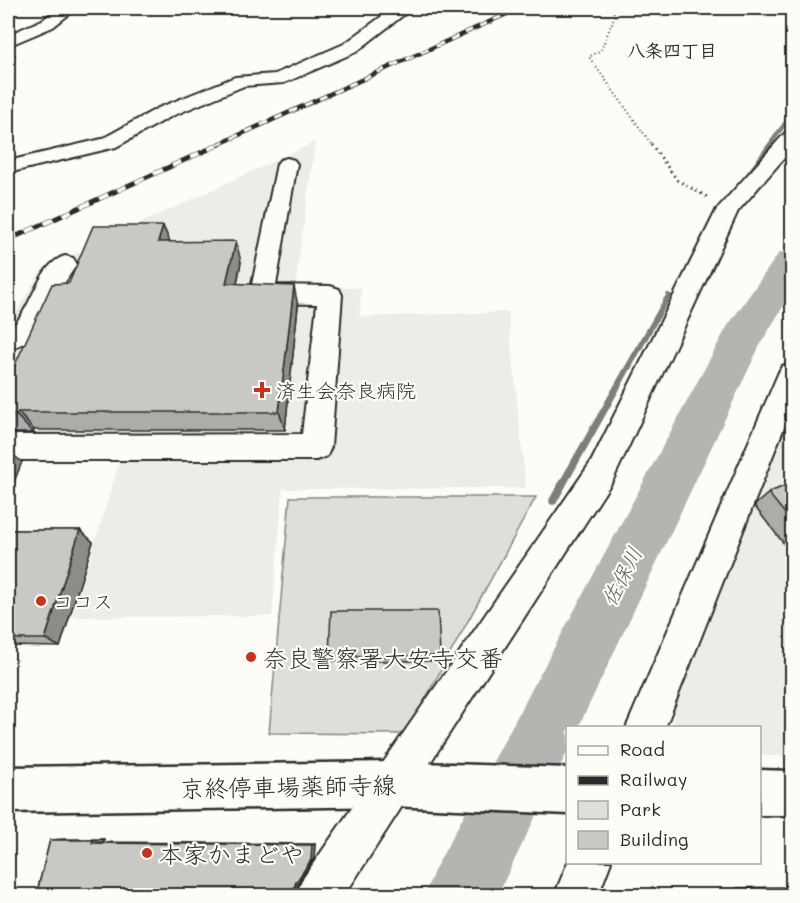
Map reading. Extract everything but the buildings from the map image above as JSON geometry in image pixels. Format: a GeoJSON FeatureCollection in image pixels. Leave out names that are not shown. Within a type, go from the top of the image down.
{"type":"FeatureCollection","features":[{"type":"Feature","properties":{"kind":"main road","name":"京終停車場薬師寺線"},"geometry":{"type":"LineString","coordinates":[[8,790],[406,785],[566,791]]}},
{"type":"Feature","properties":{"kind":"main road"},"geometry":{"type":"LineString","coordinates":[[761,793],[792,793]]}},
{"type":"Feature","properties":{"kind":"street"},"geometry":{"type":"LineString","coordinates":[[8,41],[41,29],[55,21],[69,8]]}},
{"type":"Feature","properties":{"kind":"street"},"geometry":{"type":"LineString","coordinates":[[8,167],[109,143],[165,112],[241,81],[278,80],[350,48],[401,9],[408,8]]}},
{"type":"Feature","properties":{"kind":"street"},"geometry":{"type":"LineString","coordinates":[[318,896],[406,785],[603,471],[728,209],[792,137]]}},
{"type":"Feature","properties":{"kind":"street"},"geometry":{"type":"LineString","coordinates":[[8,448],[316,447],[330,295],[262,294],[287,164]]}},
{"type":"Feature","properties":{"kind":"street"},"geometry":{"type":"LineString","coordinates":[[8,340],[24,332],[44,294],[65,264]]}},
{"type":"Feature","properties":{"kind":"street"},"geometry":{"type":"LineString","coordinates":[[646,726],[792,374]]}},
{"type":"Feature","properties":{"kind":"street"},"geometry":{"type":"LineString","coordinates":[[576,896],[589,864]]}},
{"type":"Feature","properties":{"kind":"path"},"geometry":{"type":"LineString","coordinates":[[612,8],[615,15],[601,50],[590,57],[677,180],[728,209]]}},
{"type":"Feature","properties":{"kind":"shaded area","name":"済生会奈良病院"},"geometry":{"type":"Polygon","coordinates":[[[315,142],[295,287],[361,288],[360,317],[508,312],[526,488],[283,489],[272,616],[72,617],[120,460],[8,461],[8,320],[14,316],[42,269],[315,142]]]}},
{"type":"Feature","properties":{"kind":"shaded area"},"geometry":{"type":"Polygon","coordinates":[[[792,402],[792,756],[761,756],[761,726],[672,726],[682,658],[792,402]]]}},
{"type":"Feature","properties":{"kind":"green space"},"geometry":{"type":"Polygon","coordinates":[[[290,497],[536,497],[406,734],[269,733],[290,497]]]}},
{"type":"Feature","properties":{"kind":"waterway"},"geometry":{"type":"LineString","coordinates":[[743,182],[792,114]]}},
{"type":"Feature","properties":{"kind":"waterway","name":"佐保川"},"geometry":{"type":"LineString","coordinates":[[459,896],[742,338],[792,262]]}},
{"type":"Feature","properties":{"kind":"waterway"},"geometry":{"type":"LineString","coordinates":[[553,501],[669,295]]}},
{"type":"Feature","properties":{"kind":"railway"},"geometry":{"type":"LineString","coordinates":[[217,145],[520,8]]}},
{"type":"Feature","properties":{"kind":"railway"},"geometry":{"type":"LineString","coordinates":[[8,240],[220,144]]}},
{"type":"Feature","properties":{"kind":"place","name":"済生会奈良病院"},"geometry":{"type":"Point","coordinates":[262,390]}},
{"type":"Feature","properties":{"kind":"place","name":"ココス"},"geometry":{"type":"Point","coordinates":[41,601]}},
{"type":"Feature","properties":{"kind":"place","name":"奈良警察署大安寺交番"},"geometry":{"type":"Point","coordinates":[251,657]}},
{"type":"Feature","properties":{"kind":"place","name":"本家かまどや"},"geometry":{"type":"Point","coordinates":[147,853]}},
{"type":"Feature","properties":{"kind":"district","name":"八条四丁目"},"geometry":{"type":"Point","coordinates":[672,50]}}]}
